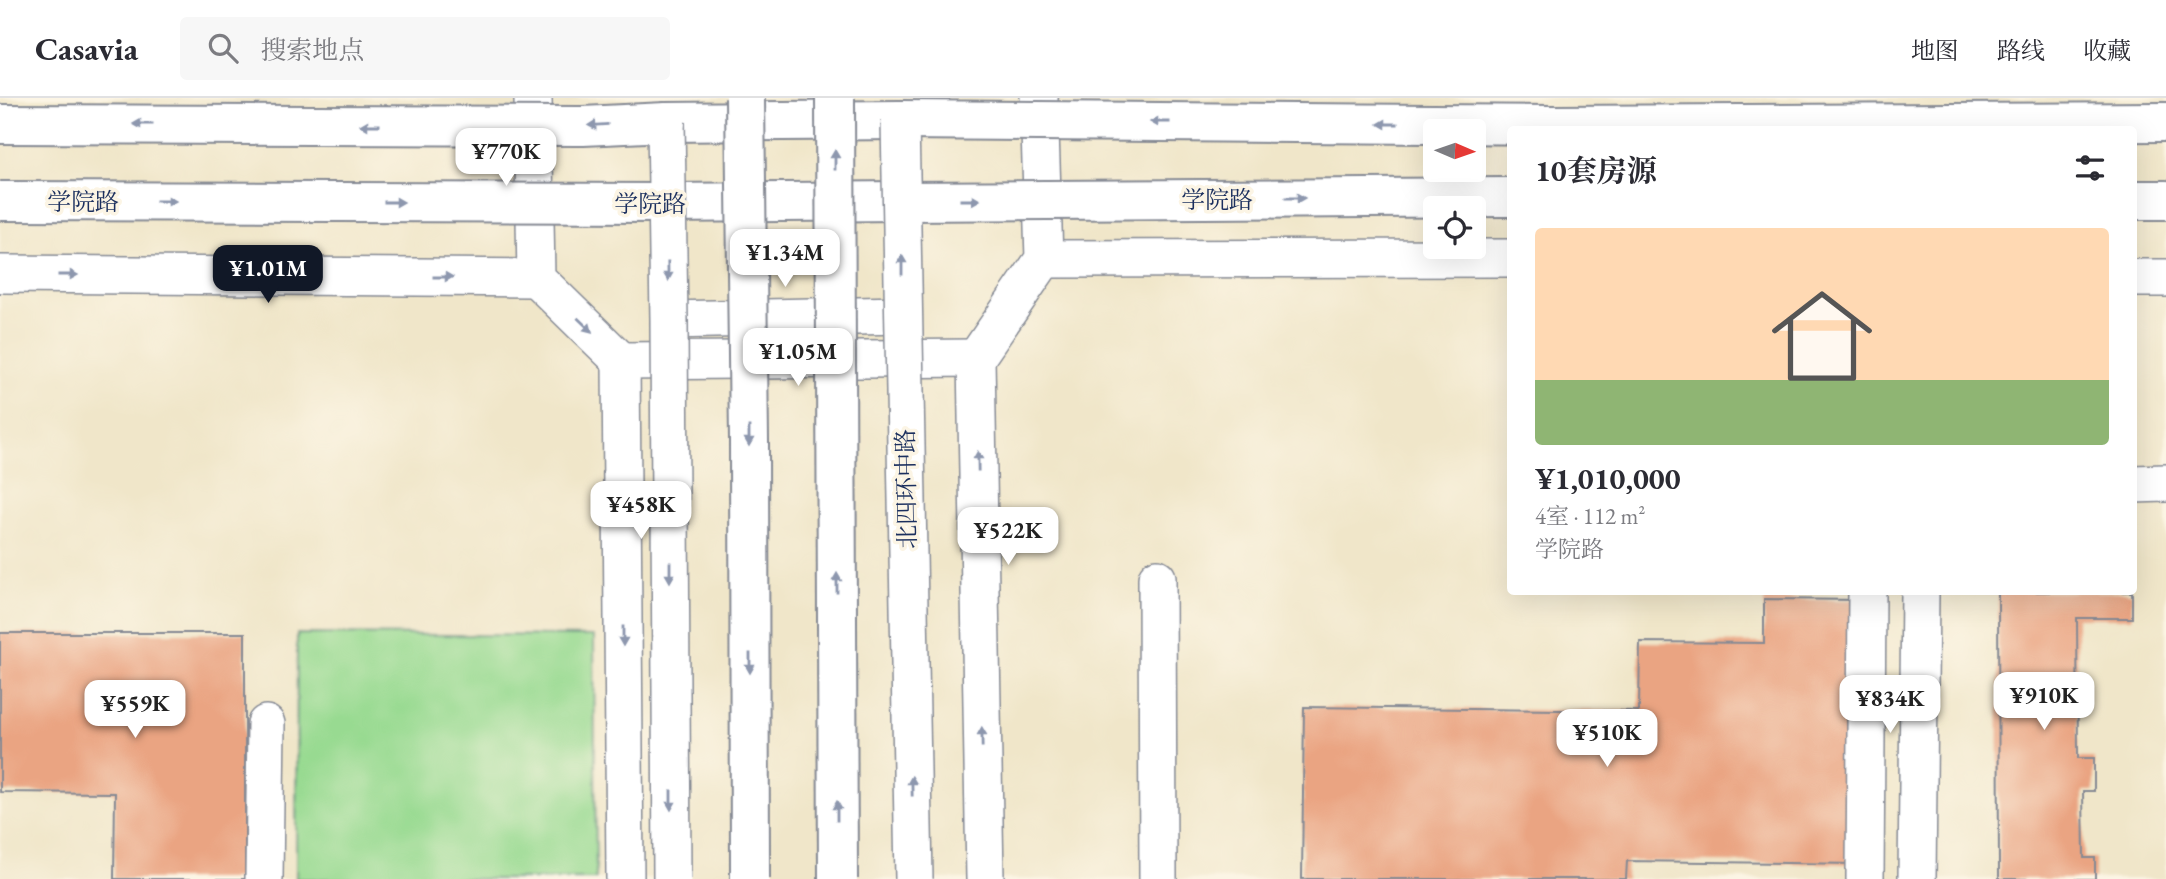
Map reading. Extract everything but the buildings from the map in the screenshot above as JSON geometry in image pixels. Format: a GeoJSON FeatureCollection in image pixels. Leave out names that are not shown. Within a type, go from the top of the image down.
{"type":"FeatureCollection","features":[{"type":"Feature","properties":{"kind":"main road"},"geometry":{"type":"LineString","coordinates":[[746,98],[750,879]]}},
{"type":"Feature","properties":{"kind":"main road"},"geometry":{"type":"LineString","coordinates":[[835,98],[838,879]]}},
{"type":"Feature","properties":{"kind":"main road"},"geometry":{"type":"LineString","coordinates":[[2097,98],[2161,122]]}},
{"type":"Feature","properties":{"kind":"main road"},"geometry":{"type":"LineString","coordinates":[[0,124],[583,126],[666,110],[900,109],[1554,125],[2161,122]]}},
{"type":"Feature","properties":{"kind":"main road","name":"学院路"},"geometry":{"type":"LineString","coordinates":[[0,201],[667,203],[1507,197]]}},
{"type":"Feature","properties":{"kind":"main road"},"geometry":{"type":"LineString","coordinates":[[2137,200],[2166,200]]}},
{"type":"Feature","properties":{"kind":"street"},"geometry":{"type":"LineString","coordinates":[[533,98],[536,278]]}},
{"type":"Feature","properties":{"kind":"street"},"geometry":{"type":"LineString","coordinates":[[985,879],[976,358],[1044,259],[1040,98]]}},
{"type":"Feature","properties":{"kind":"street","name":"北四环中路"},"geometry":{"type":"LineString","coordinates":[[900,109],[914,879]]}},
{"type":"Feature","properties":{"kind":"street"},"geometry":{"type":"LineString","coordinates":[[666,110],[672,879]]}},
{"type":"Feature","properties":{"kind":"street"},"geometry":{"type":"LineString","coordinates":[[1044,259],[1507,258]]}},
{"type":"Feature","properties":{"kind":"street"},"geometry":{"type":"LineString","coordinates":[[0,274],[536,278],[621,360],[976,358]]}},
{"type":"Feature","properties":{"kind":"street"},"geometry":{"type":"LineString","coordinates":[[2137,278],[2166,278]]}},
{"type":"Feature","properties":{"kind":"street"},"geometry":{"type":"LineString","coordinates":[[669,320],[902,315]]}},
{"type":"Feature","properties":{"kind":"street"},"geometry":{"type":"LineString","coordinates":[[621,360],[625,879]]}},
{"type":"Feature","properties":{"kind":"street"},"geometry":{"type":"LineString","coordinates":[[2137,484],[2166,483]]}},
{"type":"Feature","properties":{"kind":"street"},"geometry":{"type":"LineString","coordinates":[[1157,578],[1158,879]]}},
{"type":"Feature","properties":{"kind":"street"},"geometry":{"type":"LineString","coordinates":[[1865,879],[1867,595]]}},
{"type":"Feature","properties":{"kind":"street"},"geometry":{"type":"LineString","coordinates":[[1917,879],[1920,595]]}},
{"type":"Feature","properties":{"kind":"street"},"geometry":{"type":"LineString","coordinates":[[264,879],[266,724]]}},
{"type":"Feature","properties":{"kind":"green space"},"geometry":{"type":"Polygon","coordinates":[[[297,634],[594,636],[596,879],[296,879],[297,634]]]}}]}
